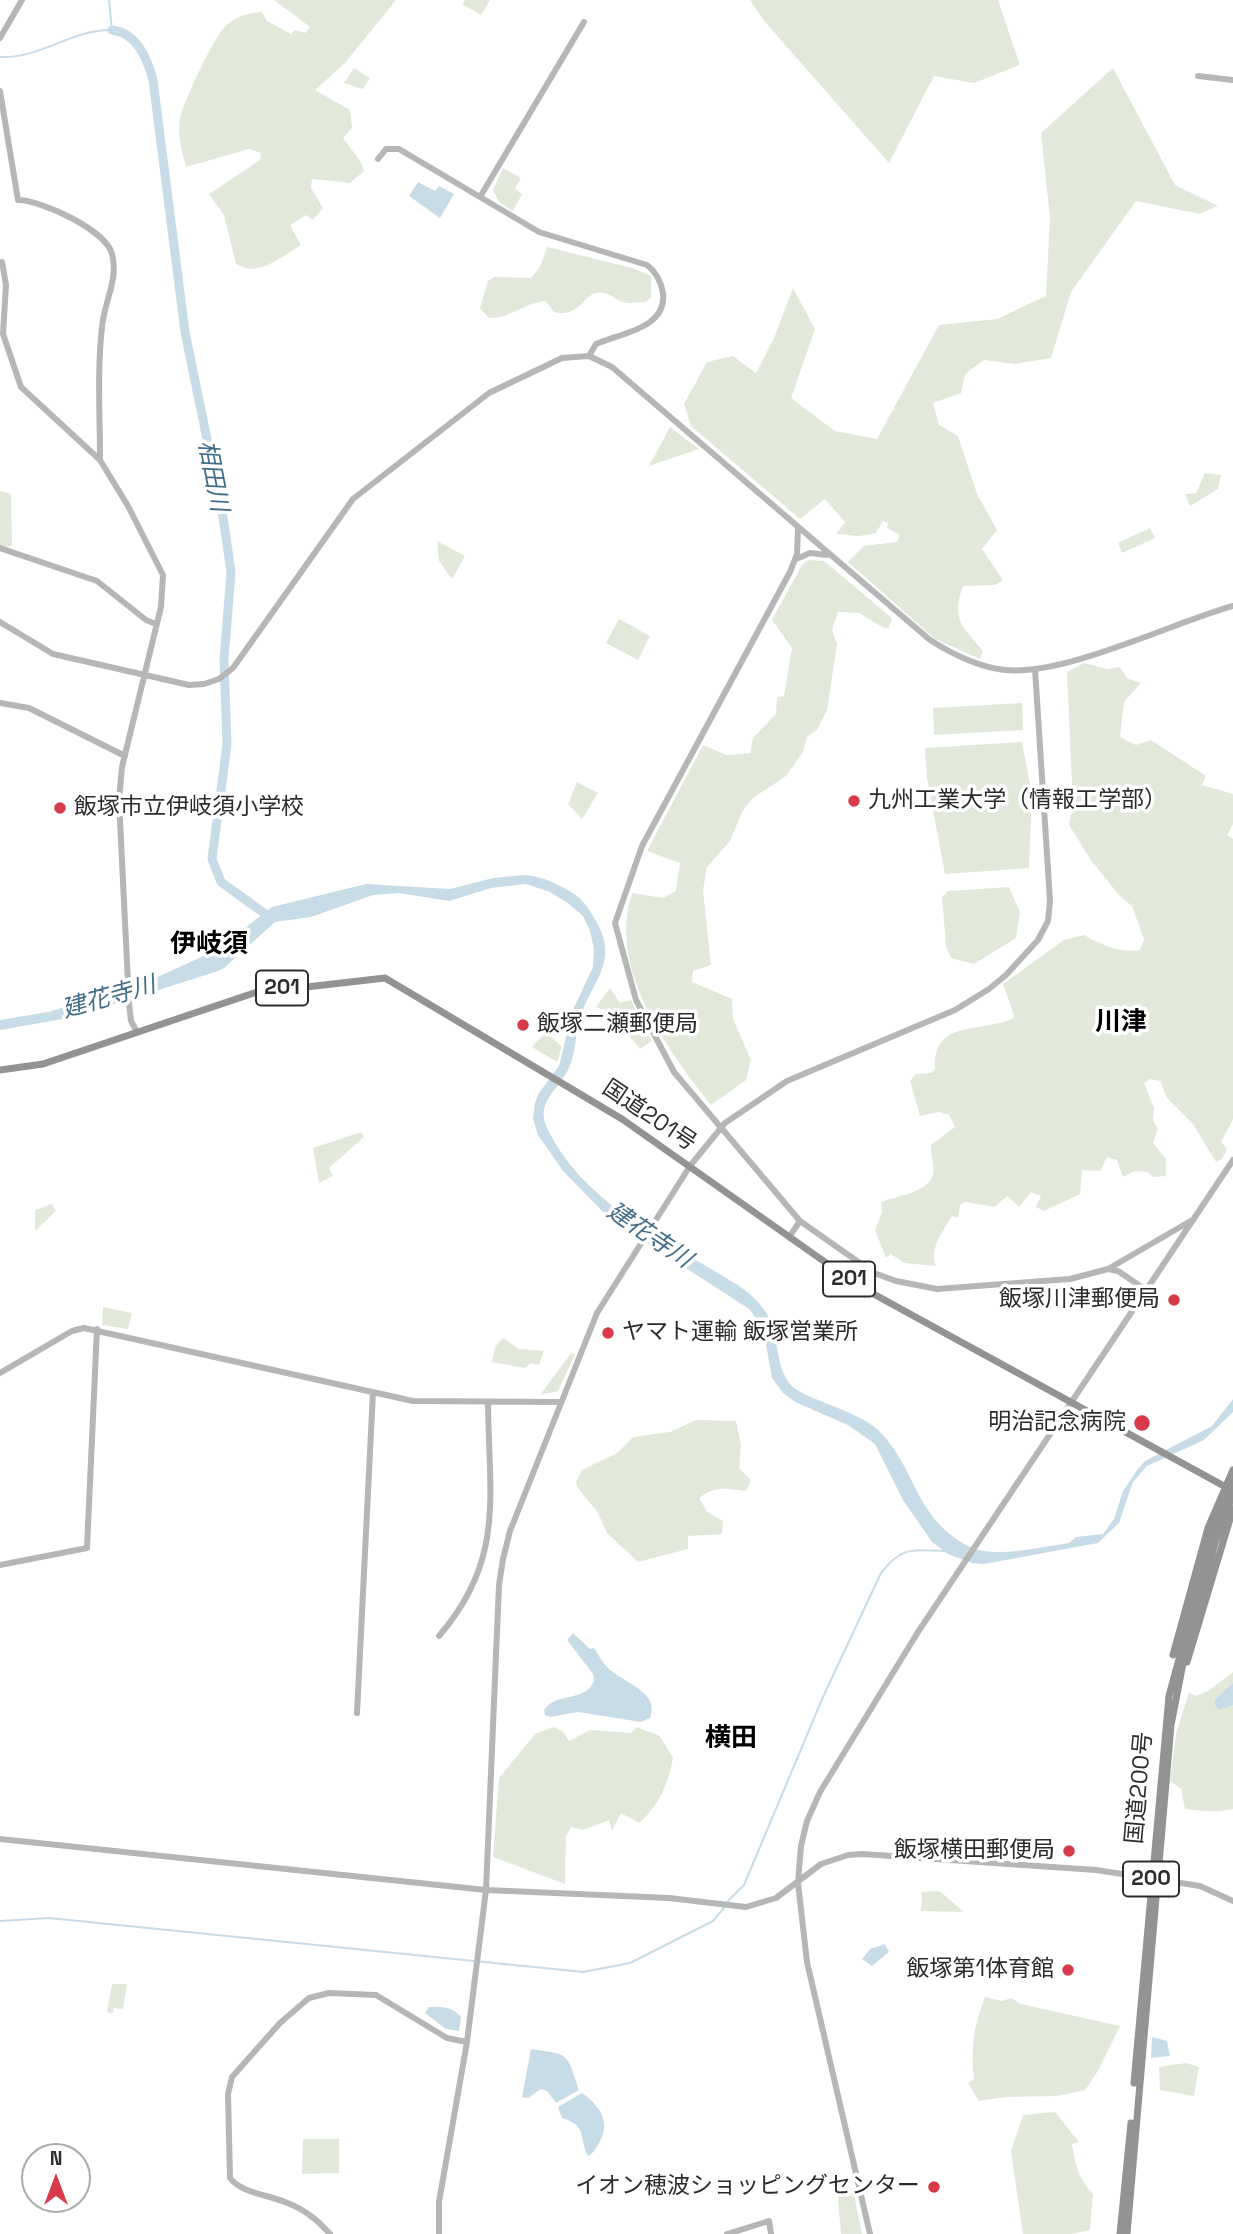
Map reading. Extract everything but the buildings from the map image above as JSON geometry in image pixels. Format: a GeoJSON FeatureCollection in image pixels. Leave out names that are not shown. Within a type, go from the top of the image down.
{"type":"FeatureCollection","features":[{"type":"Feature","properties":{"kind":"highway","name":"国道201号"},"geometry":{"type":"LineString","coordinates":[[0,1070],[43,1064],[136,1030],[254,993],[385,978],[622,1119],[859,1286],[1233,1492]]}},
{"type":"Feature","properties":{"kind":"highway"},"geometry":{"type":"LineString","coordinates":[[1166,1745],[1164,1703],[1174,1651],[1208,1528],[1233,1470]]}},
{"type":"Feature","properties":{"kind":"highway","name":"国道200号"},"geometry":{"type":"LineString","coordinates":[[1120,2234],[1172,1678],[1233,1480]]}},
{"type":"Feature","properties":{"kind":"highway","name":"国道200号"},"geometry":{"type":"LineString","coordinates":[[1216,1531],[1233,1492]]}},
{"type":"Feature","properties":{"kind":"highway"},"geometry":{"type":"LineString","coordinates":[[1166,1745],[1186,1666],[1233,1509]]}},
{"type":"Feature","properties":{"kind":"highway"},"geometry":{"type":"LineString","coordinates":[[1186,1666],[1198,1656]]}},
{"type":"Feature","properties":{"kind":"highway","name":"国道200号"},"geometry":{"type":"LineString","coordinates":[[1127,2234],[1154,1878]]}},
{"type":"Feature","properties":{"kind":"street"},"geometry":{"type":"LineString","coordinates":[[0,38],[22,0]]}},
{"type":"Feature","properties":{"kind":"street"},"geometry":{"type":"LineString","coordinates":[[480,197],[584,22]]}},
{"type":"Feature","properties":{"kind":"street"},"geometry":{"type":"LineString","coordinates":[[1198,76],[1233,79]]}},
{"type":"Feature","properties":{"kind":"street"},"geometry":{"type":"LineString","coordinates":[[0,91],[18,200],[52,207],[108,244],[113,256],[111,291],[102,325],[100,460]]}},
{"type":"Feature","properties":{"kind":"street"},"geometry":{"type":"LineString","coordinates":[[378,159],[386,149],[399,149],[539,232],[634,260],[654,271],[663,289],[664,300],[656,318],[646,326],[596,344],[589,356]]}},
{"type":"Feature","properties":{"kind":"street"},"geometry":{"type":"LineString","coordinates":[[2,262],[3,334],[21,387],[100,460],[161,569],[164,588],[125,756],[119,800],[129,1003],[131,1021],[136,1030]]}},
{"type":"Feature","properties":{"kind":"street"},"geometry":{"type":"LineString","coordinates":[[0,622],[53,654],[190,685],[204,684],[221,678],[228,673],[353,499],[489,393],[562,358],[589,356],[611,367],[930,640],[947,651],[983,665],[1006,670],[1035,669],[1233,606]]}},
{"type":"Feature","properties":{"kind":"street"},"geometry":{"type":"LineString","coordinates":[[797,528],[796,559],[642,846],[615,923],[633,989],[674,1072],[800,1222],[874,1273],[923,1288],[1012,1285],[1070,1279],[1108,1269],[1194,1219]]}},
{"type":"Feature","properties":{"kind":"street"},"geometry":{"type":"LineString","coordinates":[[0,548],[97,581],[146,620],[156,624]]}},
{"type":"Feature","properties":{"kind":"street"},"geometry":{"type":"LineString","coordinates":[[796,559],[810,553],[831,556]]}},
{"type":"Feature","properties":{"kind":"street"},"geometry":{"type":"LineString","coordinates":[[439,2234],[443,2173],[467,2042],[486,1890],[499,1585],[510,1531],[559,1402],[597,1313],[639,1241],[690,1166],[721,1128],[750,1104],[787,1081],[955,1010],[1006,975],[1038,940],[1048,921],[1050,901],[1035,669]]}},
{"type":"Feature","properties":{"kind":"street"},"geometry":{"type":"LineString","coordinates":[[0,703],[29,708],[125,756]]}},
{"type":"Feature","properties":{"kind":"street"},"geometry":{"type":"LineString","coordinates":[[870,2234],[815,2002],[798,1883],[800,1854],[807,1821],[820,1792],[973,1548],[1233,1160]]}},
{"type":"Feature","properties":{"kind":"street"},"geometry":{"type":"LineString","coordinates":[[789,1237],[800,1222]]}},
{"type":"Feature","properties":{"kind":"street"},"geometry":{"type":"LineString","coordinates":[[1108,1269],[1118,1271],[1146,1290]]}},
{"type":"Feature","properties":{"kind":"street"},"geometry":{"type":"LineString","coordinates":[[0,1373],[72,1331],[97,1329],[422,1403],[559,1402]]}},
{"type":"Feature","properties":{"kind":"street"},"geometry":{"type":"LineString","coordinates":[[0,1565],[87,1548],[97,1329]]}},
{"type":"Feature","properties":{"kind":"street"},"geometry":{"type":"LineString","coordinates":[[357,1713],[373,1392]]}},
{"type":"Feature","properties":{"kind":"street"},"geometry":{"type":"LineString","coordinates":[[439,1636],[460,1612],[484,1561],[490,1514],[488,1403]]}},
{"type":"Feature","properties":{"kind":"street"},"geometry":{"type":"LineString","coordinates":[[0,1839],[486,1890],[669,1898],[735,1907],[768,1902],[817,1867],[848,1855],[862,1854],[1096,1870],[1200,1886],[1233,1901]]}},
{"type":"Feature","properties":{"kind":"street"},"geometry":{"type":"LineString","coordinates":[[800,1854],[806,1865],[817,1867]]}},
{"type":"Feature","properties":{"kind":"street"},"geometry":{"type":"LineString","coordinates":[[330,2234],[320,2223],[289,2203],[243,2188],[230,2178],[228,2094],[235,2071],[301,2004],[318,1994],[376,1995],[447,2038],[467,2042]]}},
{"type":"Feature","properties":{"kind":"street"},"geometry":{"type":"LineString","coordinates":[[727,2234],[769,2221],[771,2234]]}},
{"type":"Feature","properties":{"kind":"green space"},"geometry":{"type":"Polygon","coordinates":[[[274,0],[396,0],[344,64],[315,90],[350,110],[352,128],[343,138],[361,162],[364,171],[350,183],[312,179],[311,188],[323,208],[313,220],[306,215],[290,225],[301,245],[269,264],[253,269],[236,264],[224,215],[209,194],[260,160],[261,153],[249,149],[186,167],[179,124],[205,59],[218,36],[231,21],[262,12],[267,21],[291,34],[295,30],[305,33],[310,27],[274,0]]]}},
{"type":"Feature","properties":{"kind":"green space"},"geometry":{"type":"Polygon","coordinates":[[[465,0],[490,0],[481,15],[462,4],[465,0]]]}},
{"type":"Feature","properties":{"kind":"green space"},"geometry":{"type":"Polygon","coordinates":[[[750,0],[998,0],[1020,65],[974,83],[934,76],[889,163],[765,22],[750,0]]]}},
{"type":"Feature","properties":{"kind":"green space"},"geometry":{"type":"Polygon","coordinates":[[[354,68],[370,78],[363,89],[344,83],[354,68]]]}},
{"type":"Feature","properties":{"kind":"green space"},"geometry":{"type":"Polygon","coordinates":[[[1113,68],[1175,185],[1218,206],[1200,214],[1136,201],[1071,292],[1051,358],[1015,364],[984,360],[965,374],[961,393],[933,403],[939,425],[958,436],[977,494],[997,530],[982,549],[1003,580],[995,585],[963,586],[958,607],[964,628],[983,651],[980,659],[935,639],[848,562],[864,546],[897,542],[900,535],[887,528],[888,523],[883,521],[876,533],[859,536],[836,534],[845,522],[825,499],[800,519],[691,426],[684,404],[707,362],[733,356],[756,373],[774,338],[793,288],[815,329],[791,398],[835,431],[877,439],[939,325],[997,319],[1046,296],[1050,218],[1041,133],[1113,68]]]}},
{"type":"Feature","properties":{"kind":"green space"},"geometry":{"type":"Polygon","coordinates":[[[503,168],[521,178],[515,188],[522,194],[513,211],[499,202],[493,190],[503,168]]]}},
{"type":"Feature","properties":{"kind":"green space"},"geometry":{"type":"Polygon","coordinates":[[[547,247],[632,268],[651,276],[651,298],[646,302],[629,303],[597,293],[569,312],[554,312],[546,301],[489,318],[480,308],[488,281],[494,277],[531,278],[540,267],[547,247]]]}},
{"type":"Feature","properties":{"kind":"green space"},"geometry":{"type":"Polygon","coordinates":[[[670,427],[699,449],[649,466],[670,427]]]}},
{"type":"Feature","properties":{"kind":"green space"},"geometry":{"type":"Polygon","coordinates":[[[1205,473],[1221,475],[1218,489],[1190,506],[1185,494],[1196,493],[1205,473]]]}},
{"type":"Feature","properties":{"kind":"green space"},"geometry":{"type":"Polygon","coordinates":[[[0,491],[11,494],[12,545],[8,547],[0,546],[0,491]]]}},
{"type":"Feature","properties":{"kind":"green space"},"geometry":{"type":"Polygon","coordinates":[[[1150,528],[1155,538],[1122,553],[1118,543],[1150,528]]]}},
{"type":"Feature","properties":{"kind":"green space"},"geometry":{"type":"Polygon","coordinates":[[[437,541],[465,556],[452,579],[439,561],[437,541]]]}},
{"type":"Feature","properties":{"kind":"green space"},"geometry":{"type":"Polygon","coordinates":[[[808,560],[824,561],[892,618],[889,628],[884,628],[859,613],[838,612],[832,630],[837,644],[827,710],[817,730],[807,737],[803,752],[786,776],[753,798],[742,812],[730,841],[707,867],[703,890],[711,965],[693,971],[692,982],[732,999],[733,1019],[751,1060],[746,1080],[711,1105],[677,1059],[646,1006],[634,978],[626,921],[632,893],[663,898],[676,891],[680,863],[647,851],[703,745],[727,755],[750,753],[753,738],[776,714],[777,697],[784,696],[792,648],[772,620],[802,565],[808,560]]]}},
{"type":"Feature","properties":{"kind":"green space"},"geometry":{"type":"Polygon","coordinates":[[[619,619],[650,636],[638,660],[606,643],[619,619]]]}},
{"type":"Feature","properties":{"kind":"green space"},"geometry":{"type":"Polygon","coordinates":[[[1084,663],[1107,669],[1120,667],[1127,678],[1141,683],[1124,702],[1120,737],[1136,745],[1151,740],[1206,776],[1202,785],[1233,794],[1233,824],[1227,835],[1233,839],[1233,1119],[1221,1142],[1227,1149],[1222,1159],[1216,1162],[1193,1124],[1167,1098],[1160,1081],[1150,1079],[1144,1083],[1154,1108],[1153,1120],[1158,1129],[1153,1143],[1166,1159],[1166,1176],[1153,1177],[1148,1172],[1135,1171],[1123,1177],[1117,1160],[1107,1157],[1100,1171],[1082,1170],[1080,1194],[1044,1211],[1036,1207],[1041,1196],[1031,1192],[1019,1207],[1007,1196],[995,1207],[965,1202],[960,1205],[958,1218],[952,1216],[938,1240],[934,1253],[936,1266],[904,1263],[891,1254],[886,1258],[875,1230],[882,1212],[881,1202],[919,1189],[931,1180],[931,1145],[955,1127],[949,1115],[939,1112],[920,1116],[910,1081],[916,1074],[931,1073],[935,1069],[936,1053],[950,1035],[1012,1019],[1014,1015],[1003,984],[1064,940],[1084,935],[1111,947],[1132,951],[1140,950],[1144,939],[1132,906],[1120,896],[1092,862],[1069,825],[1073,805],[1067,672],[1084,663]]]}},
{"type":"Feature","properties":{"kind":"green space"},"geometry":{"type":"Polygon","coordinates":[[[1022,703],[1023,730],[934,735],[933,708],[1022,703]]]}},
{"type":"Feature","properties":{"kind":"green space"},"geometry":{"type":"Polygon","coordinates":[[[1022,742],[1032,795],[1029,868],[945,874],[927,778],[925,748],[1022,742]]]}},
{"type":"Feature","properties":{"kind":"green space"},"geometry":{"type":"Polygon","coordinates":[[[577,782],[598,793],[582,819],[568,804],[577,782]]]}},
{"type":"Feature","properties":{"kind":"green space"},"geometry":{"type":"Polygon","coordinates":[[[1009,887],[1020,912],[1016,938],[974,964],[951,958],[946,946],[942,897],[948,891],[1009,887]]]}},
{"type":"Feature","properties":{"kind":"green space"},"geometry":{"type":"Polygon","coordinates":[[[610,988],[620,1003],[631,1000],[652,1041],[640,1049],[609,1011],[596,1007],[610,988]]]}},
{"type":"Feature","properties":{"kind":"green space"},"geometry":{"type":"Polygon","coordinates":[[[546,1032],[562,1047],[557,1062],[532,1047],[546,1032]]]}},
{"type":"Feature","properties":{"kind":"green space"},"geometry":{"type":"Polygon","coordinates":[[[361,1132],[364,1137],[329,1168],[333,1176],[319,1183],[313,1148],[361,1132]]]}},
{"type":"Feature","properties":{"kind":"green space"},"geometry":{"type":"Polygon","coordinates":[[[52,1204],[56,1211],[35,1231],[35,1210],[52,1204]]]}},
{"type":"Feature","properties":{"kind":"green space"},"geometry":{"type":"Polygon","coordinates":[[[103,1307],[132,1313],[128,1329],[102,1325],[103,1307]]]}},
{"type":"Feature","properties":{"kind":"green space"},"geometry":{"type":"Polygon","coordinates":[[[503,1338],[519,1349],[544,1351],[539,1365],[531,1363],[525,1368],[492,1362],[495,1347],[503,1338]]]}},
{"type":"Feature","properties":{"kind":"green space"},"geometry":{"type":"Polygon","coordinates":[[[571,1353],[575,1354],[558,1391],[540,1395],[571,1353]]]}},
{"type":"Feature","properties":{"kind":"green space"},"geometry":{"type":"Polygon","coordinates":[[[696,1420],[736,1421],[741,1445],[739,1468],[751,1480],[746,1491],[716,1490],[699,1498],[707,1512],[723,1521],[722,1534],[688,1536],[688,1549],[638,1562],[607,1533],[598,1513],[576,1482],[582,1470],[617,1453],[633,1437],[670,1432],[696,1420]]]}},
{"type":"Feature","properties":{"kind":"green space"},"geometry":{"type":"Polygon","coordinates":[[[1233,1672],[1233,1809],[1185,1809],[1181,1789],[1170,1781],[1176,1734],[1189,1692],[1195,1696],[1208,1691],[1233,1672]]]}},
{"type":"Feature","properties":{"kind":"green space"},"geometry":{"type":"Polygon","coordinates":[[[554,1727],[563,1732],[569,1741],[590,1730],[631,1733],[637,1727],[660,1736],[673,1758],[662,1794],[652,1810],[639,1823],[621,1813],[612,1831],[609,1820],[583,1830],[571,1827],[566,1837],[565,1884],[493,1857],[499,1778],[535,1734],[554,1727]]]}},
{"type":"Feature","properties":{"kind":"green space"},"geometry":{"type":"Polygon","coordinates":[[[922,1892],[941,1892],[964,1912],[921,1911],[922,1892]]]}},
{"type":"Feature","properties":{"kind":"green space"},"geometry":{"type":"Polygon","coordinates":[[[112,1984],[127,1984],[123,2009],[114,2008],[113,2013],[107,2012],[112,1984]]]}},
{"type":"Feature","properties":{"kind":"green space"},"geometry":{"type":"Polygon","coordinates":[[[985,1997],[1002,2001],[1011,1998],[1021,2004],[1120,2026],[1098,2071],[1085,2090],[1057,2096],[1005,2097],[979,2101],[968,2083],[974,2079],[974,2037],[985,1997]]]}},
{"type":"Feature","properties":{"kind":"green space"},"geometry":{"type":"Polygon","coordinates":[[[1186,2063],[1199,2067],[1194,2096],[1160,2090],[1159,2067],[1186,2063]]]}},
{"type":"Feature","properties":{"kind":"green space"},"geometry":{"type":"Polygon","coordinates":[[[1055,2112],[1079,2142],[1072,2144],[1076,2165],[1084,2183],[1093,2194],[1090,2230],[1071,2234],[1023,2234],[1011,2151],[1023,2115],[1055,2112]]]}},
{"type":"Feature","properties":{"kind":"green space"},"geometry":{"type":"Polygon","coordinates":[[[303,2139],[339,2139],[339,2173],[302,2174],[303,2139]]]}},
{"type":"Feature","properties":{"kind":"green space"},"geometry":{"type":"Polygon","coordinates":[[[848,2185],[854,2194],[862,2234],[841,2234],[837,2186],[848,2185]]]}},
{"type":"Feature","properties":{"kind":"water"},"geometry":{"type":"Polygon","coordinates":[[[418,182],[435,191],[439,186],[454,194],[440,218],[409,196],[418,182]]]}},
{"type":"Feature","properties":{"kind":"water","name":"建花寺川"},"geometry":{"type":"Polygon","coordinates":[[[524,875],[549,881],[580,899],[596,921],[605,949],[601,972],[580,1019],[571,1064],[545,1105],[544,1121],[562,1153],[578,1174],[617,1209],[754,1298],[770,1320],[780,1364],[790,1384],[806,1395],[857,1416],[878,1430],[891,1444],[925,1506],[949,1533],[966,1545],[989,1552],[1069,1543],[1076,1537],[1103,1534],[1114,1519],[1123,1491],[1145,1461],[1212,1426],[1233,1399],[1233,1412],[1204,1440],[1147,1466],[1133,1482],[1119,1523],[1098,1543],[984,1564],[972,1563],[948,1554],[932,1542],[903,1500],[875,1444],[848,1425],[795,1402],[783,1393],[772,1378],[763,1327],[749,1309],[609,1218],[563,1171],[538,1135],[533,1119],[535,1103],[559,1066],[572,1012],[593,967],[594,949],[583,916],[550,892],[526,884],[491,888],[449,901],[399,893],[373,895],[311,917],[275,922],[223,969],[74,1017],[0,1030],[0,1020],[48,1012],[144,983],[215,951],[272,907],[366,884],[450,889],[493,878],[524,875]]]}},
{"type":"Feature","properties":{"kind":"water"},"geometry":{"type":"Polygon","coordinates":[[[573,1633],[590,1649],[594,1648],[607,1667],[645,1695],[652,1709],[650,1718],[641,1722],[578,1712],[550,1717],[545,1715],[544,1710],[549,1704],[584,1692],[594,1681],[593,1674],[567,1640],[573,1633]]]}},
{"type":"Feature","properties":{"kind":"water"},"geometry":{"type":"Polygon","coordinates":[[[1233,1683],[1233,1705],[1218,1710],[1214,1701],[1233,1683]]]}},
{"type":"Feature","properties":{"kind":"water"},"geometry":{"type":"Polygon","coordinates":[[[885,1944],[889,1952],[872,1966],[862,1959],[870,1949],[885,1944]]]}},
{"type":"Feature","properties":{"kind":"water"},"geometry":{"type":"Polygon","coordinates":[[[429,2007],[447,2008],[458,2013],[461,2017],[459,2031],[446,2029],[425,2013],[429,2007]]]}},
{"type":"Feature","properties":{"kind":"water"},"geometry":{"type":"Polygon","coordinates":[[[1152,2037],[1167,2041],[1170,2056],[1151,2058],[1152,2037]]]}},
{"type":"Feature","properties":{"kind":"water"},"geometry":{"type":"Polygon","coordinates":[[[531,2049],[553,2052],[565,2057],[572,2068],[579,2090],[556,2103],[547,2091],[541,2089],[528,2098],[522,2097],[531,2049]]]}},
{"type":"Feature","properties":{"kind":"water"},"geometry":{"type":"Polygon","coordinates":[[[582,2093],[594,2103],[604,2121],[603,2135],[588,2156],[579,2128],[562,2118],[558,2107],[582,2093]]]}},
{"type":"Feature","properties":{"kind":"waterway"},"geometry":{"type":"LineString","coordinates":[[0,57],[29,53],[83,34],[112,30],[109,0]]}},
{"type":"Feature","properties":{"kind":"waterway","name":"相田川"},"geometry":{"type":"LineString","coordinates":[[112,30],[128,36],[140,48],[153,80],[185,332],[223,517],[231,572],[224,660],[227,744],[212,859],[221,882],[268,916]]}},
{"type":"Feature","properties":{"kind":"waterway"},"geometry":{"type":"LineString","coordinates":[[726,1903],[744,1885],[823,1697],[881,1573],[902,1554],[924,1550],[944,1551]]}},
{"type":"Feature","properties":{"kind":"waterway"},"geometry":{"type":"LineString","coordinates":[[0,1921],[49,1918],[583,1972],[630,1963],[713,1921],[724,1908]]}},
{"type":"Feature","properties":{"kind":"place","name":"九州工業大学（情報工学部）"},"geometry":{"type":"Point","coordinates":[854,801]}},
{"type":"Feature","properties":{"kind":"place","name":"飯塚市立伊岐須小学校"},"geometry":{"type":"Point","coordinates":[60,808]}},
{"type":"Feature","properties":{"kind":"place","name":"飯塚二瀬郵便局"},"geometry":{"type":"Point","coordinates":[523,1025]}},
{"type":"Feature","properties":{"kind":"place","name":"飯塚川津郵便局"},"geometry":{"type":"Point","coordinates":[1174,1300]}},
{"type":"Feature","properties":{"kind":"place","name":"ヤマト運輸 飯塚営業所"},"geometry":{"type":"Point","coordinates":[608,1333]}},
{"type":"Feature","properties":{"kind":"place","name":"明治記念病院"},"geometry":{"type":"Point","coordinates":[1142,1423]}},
{"type":"Feature","properties":{"kind":"place","name":"飯塚横田郵便局"},"geometry":{"type":"Point","coordinates":[1069,1851]}},
{"type":"Feature","properties":{"kind":"place","name":"飯塚第1体育館"},"geometry":{"type":"Point","coordinates":[1068,1970]}},
{"type":"Feature","properties":{"kind":"place","name":"イオン穂波ショッピングセンター"},"geometry":{"type":"Point","coordinates":[934,2187]}},
{"type":"Feature","properties":{"kind":"district","name":"伊岐須"},"geometry":{"type":"Point","coordinates":[209,945]}},
{"type":"Feature","properties":{"kind":"district","name":"川津"},"geometry":{"type":"Point","coordinates":[1121,1023]}},
{"type":"Feature","properties":{"kind":"district","name":"横田"},"geometry":{"type":"Point","coordinates":[731,1739]}}]}
